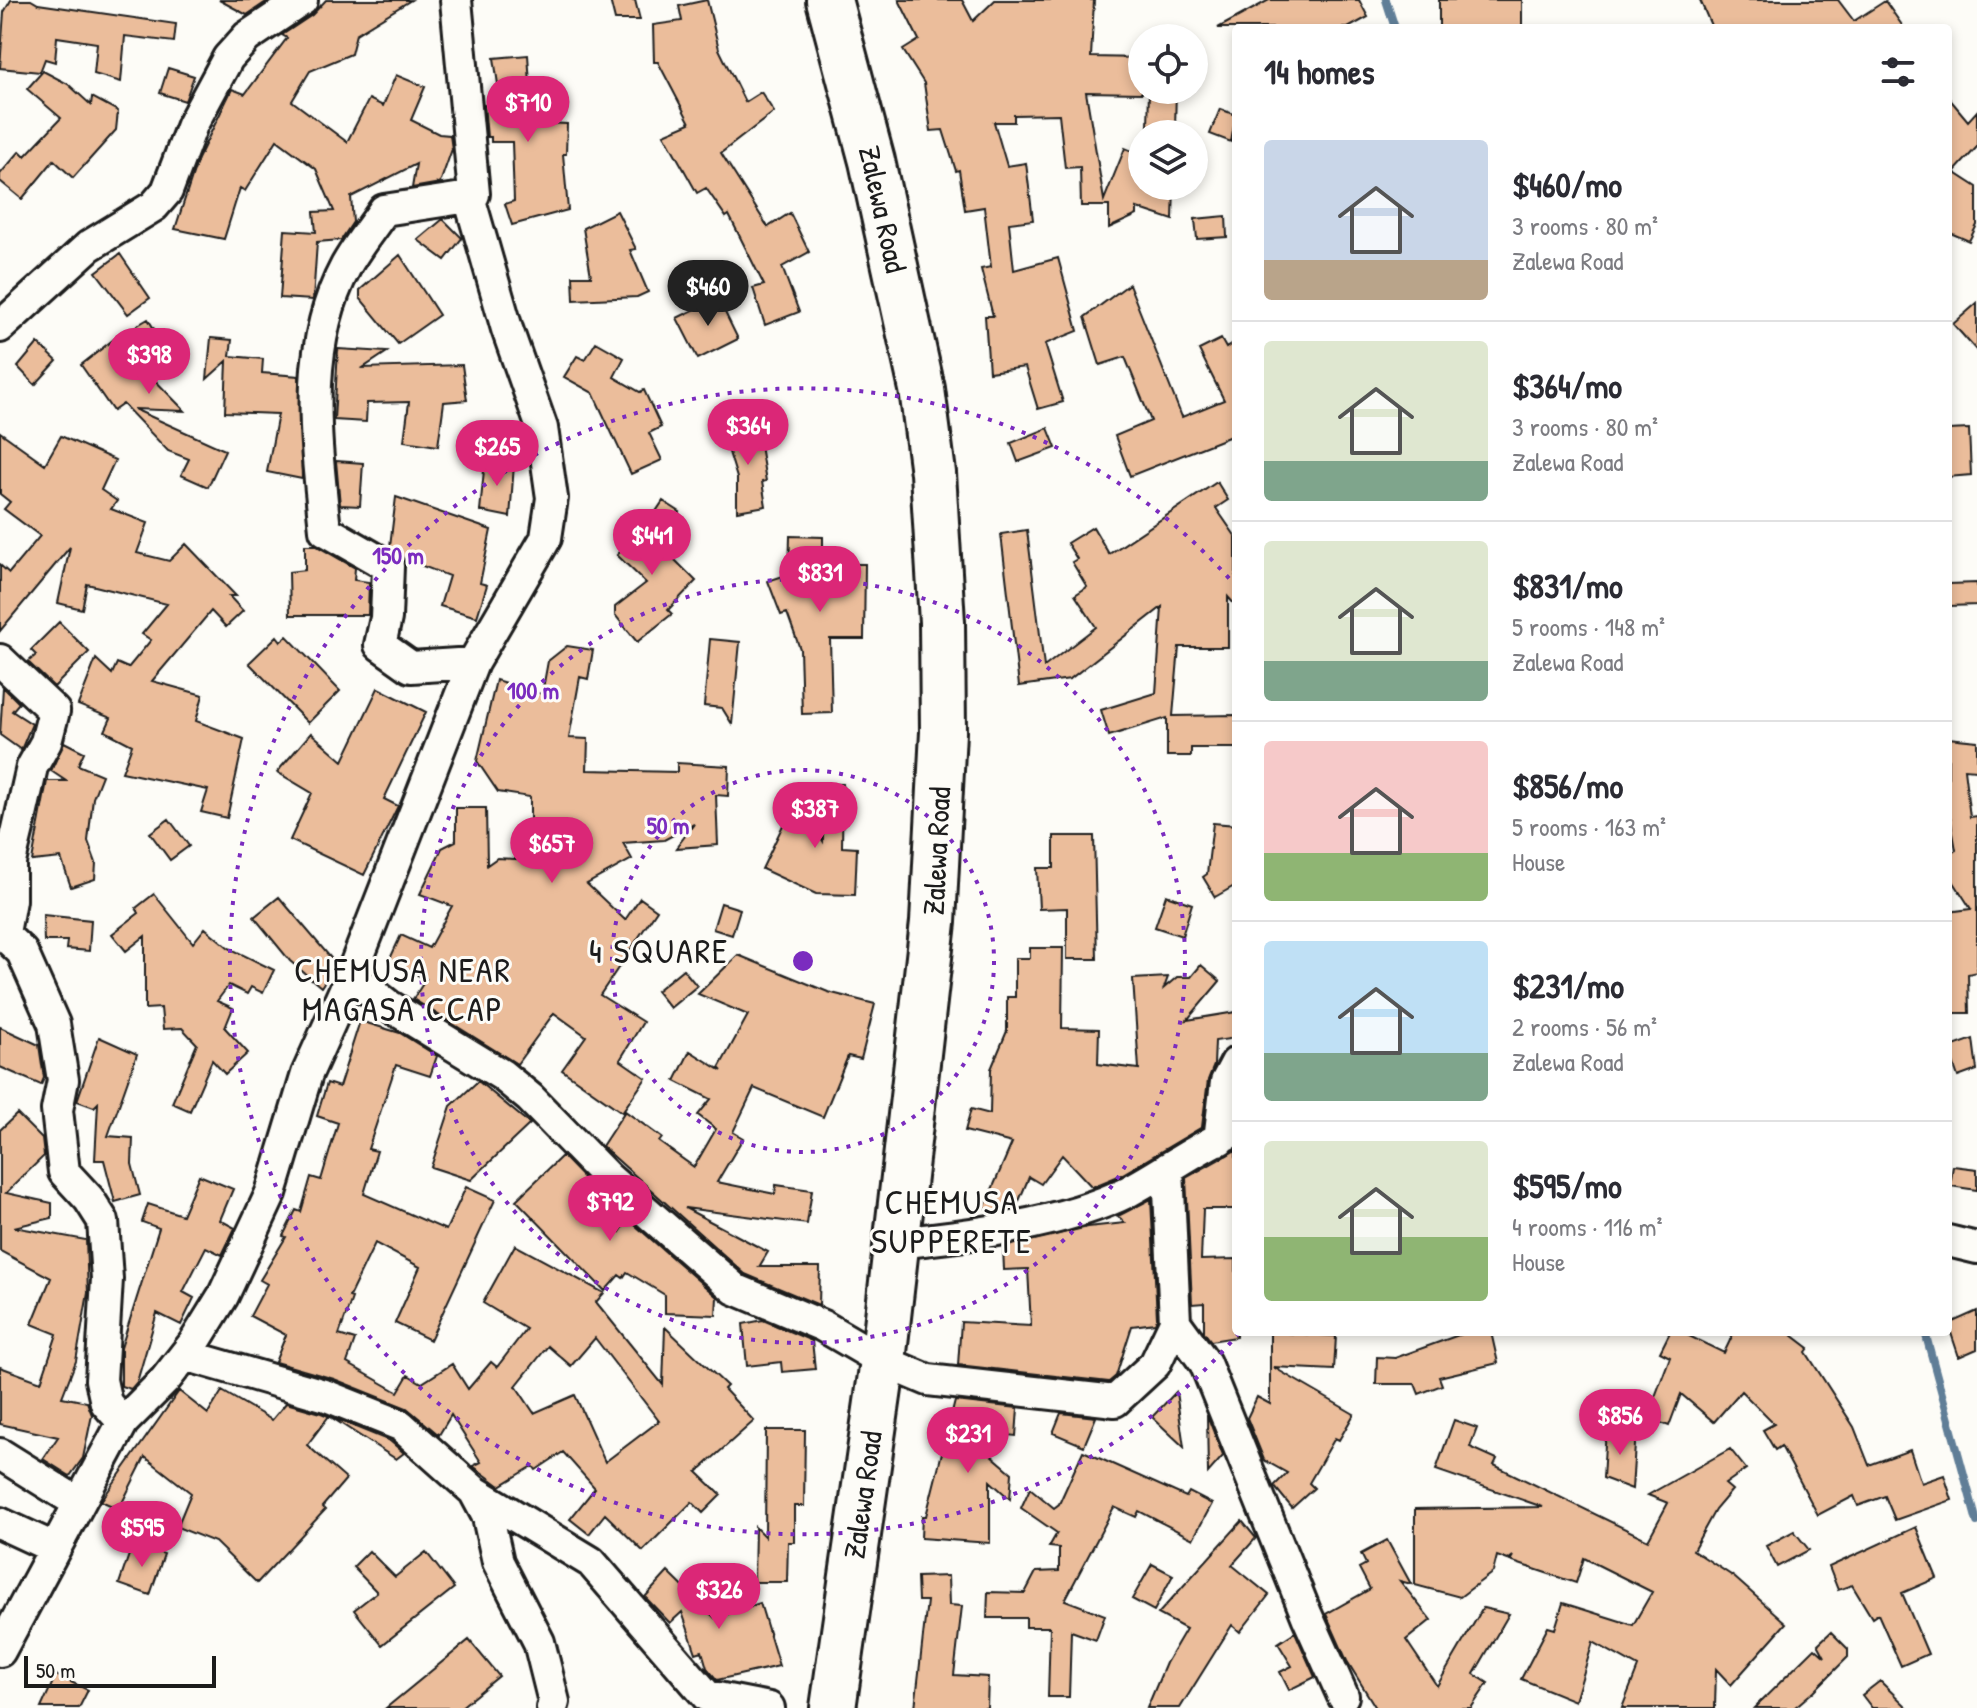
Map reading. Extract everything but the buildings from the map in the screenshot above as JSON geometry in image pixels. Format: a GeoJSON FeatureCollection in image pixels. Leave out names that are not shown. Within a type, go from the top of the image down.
{"type":"FeatureCollection","features":[{"type":"Feature","properties":{"kind":"highway","name":"Zalewa Road"},"geometry":{"type":"LineString","coordinates":[[829,0],[872,161],[919,376],[933,473],[942,622],[943,732],[933,922],[883,1361],[833,1708]]}},
{"type":"Feature","properties":{"kind":"street"},"geometry":{"type":"LineString","coordinates":[[0,327],[89,246],[154,206],[167,191],[192,125],[228,58],[247,37],[302,0]]}},
{"type":"Feature","properties":{"kind":"street"},"geometry":{"type":"LineString","coordinates":[[456,0],[474,194],[384,210],[346,267],[317,349],[315,403],[325,530],[388,566],[386,618],[380,645],[411,667],[473,663]]}},
{"type":"Feature","properties":{"kind":"street"},"geometry":{"type":"LineString","coordinates":[[0,1651],[77,1502],[123,1422],[185,1355],[223,1296],[271,1193],[307,1074],[351,976],[473,663],[546,538],[552,498],[542,428],[507,329],[469,197]]}},
{"type":"Feature","properties":{"kind":"street"},"geometry":{"type":"LineString","coordinates":[[0,660],[54,711],[46,742],[32,767],[15,840],[2,932],[22,952],[54,1024],[63,1080],[57,1110],[64,1172],[89,1199],[103,1221],[107,1279],[101,1380],[106,1403],[123,1422]]}},
{"type":"Feature","properties":{"kind":"street"},"geometry":{"type":"LineString","coordinates":[[351,976],[388,1005],[502,1075],[530,1098],[607,1177],[735,1289],[823,1326],[883,1361],[928,1380],[1115,1401],[1155,1364],[1175,1322],[1168,1168]]}},
{"type":"Feature","properties":{"kind":"street"},"geometry":{"type":"LineString","coordinates":[[895,1243],[963,1237],[1086,1207],[1127,1192],[1227,1135],[1223,1095],[1232,1073]]}},
{"type":"Feature","properties":{"kind":"street"},"geometry":{"type":"LineString","coordinates":[[1952,1242],[1977,1248]]}},
{"type":"Feature","properties":{"kind":"street"},"geometry":{"type":"LineString","coordinates":[[1175,1322],[1205,1363],[1307,1616],[1343,1696]]}},
{"type":"Feature","properties":{"kind":"street"},"geometry":{"type":"LineString","coordinates":[[185,1355],[327,1396],[400,1425],[474,1491],[591,1562],[707,1696],[769,1708]]}},
{"type":"Feature","properties":{"kind":"street"},"geometry":{"type":"LineString","coordinates":[[0,1454],[77,1502]]}},
{"type":"Feature","properties":{"kind":"street"},"geometry":{"type":"LineString","coordinates":[[474,1491],[488,1517],[498,1562],[539,1642],[554,1702],[552,1708]]}},
{"type":"Feature","properties":{"kind":"street"},"geometry":{"type":"LineString","coordinates":[[0,1523],[54,1548]]}},
{"type":"Feature","properties":{"kind":"waterway"},"geometry":{"type":"LineString","coordinates":[[1386,0],[1394,24]]}},
{"type":"Feature","properties":{"kind":"waterway"},"geometry":{"type":"LineString","coordinates":[[1926,1336],[1977,1522]]}},
{"type":"Feature","properties":{"kind":"district","name":"4 SQUARE"},"geometry":{"type":"Point","coordinates":[659,951]}},
{"type":"Feature","properties":{"kind":"district","name":"CHEMUSA NEAR MAGASA CCAP"},"geometry":{"type":"Point","coordinates":[403,990]}},
{"type":"Feature","properties":{"kind":"district","name":"CHEMUSA SUPPERETE"},"geometry":{"type":"Point","coordinates":[952,1222]}}]}
